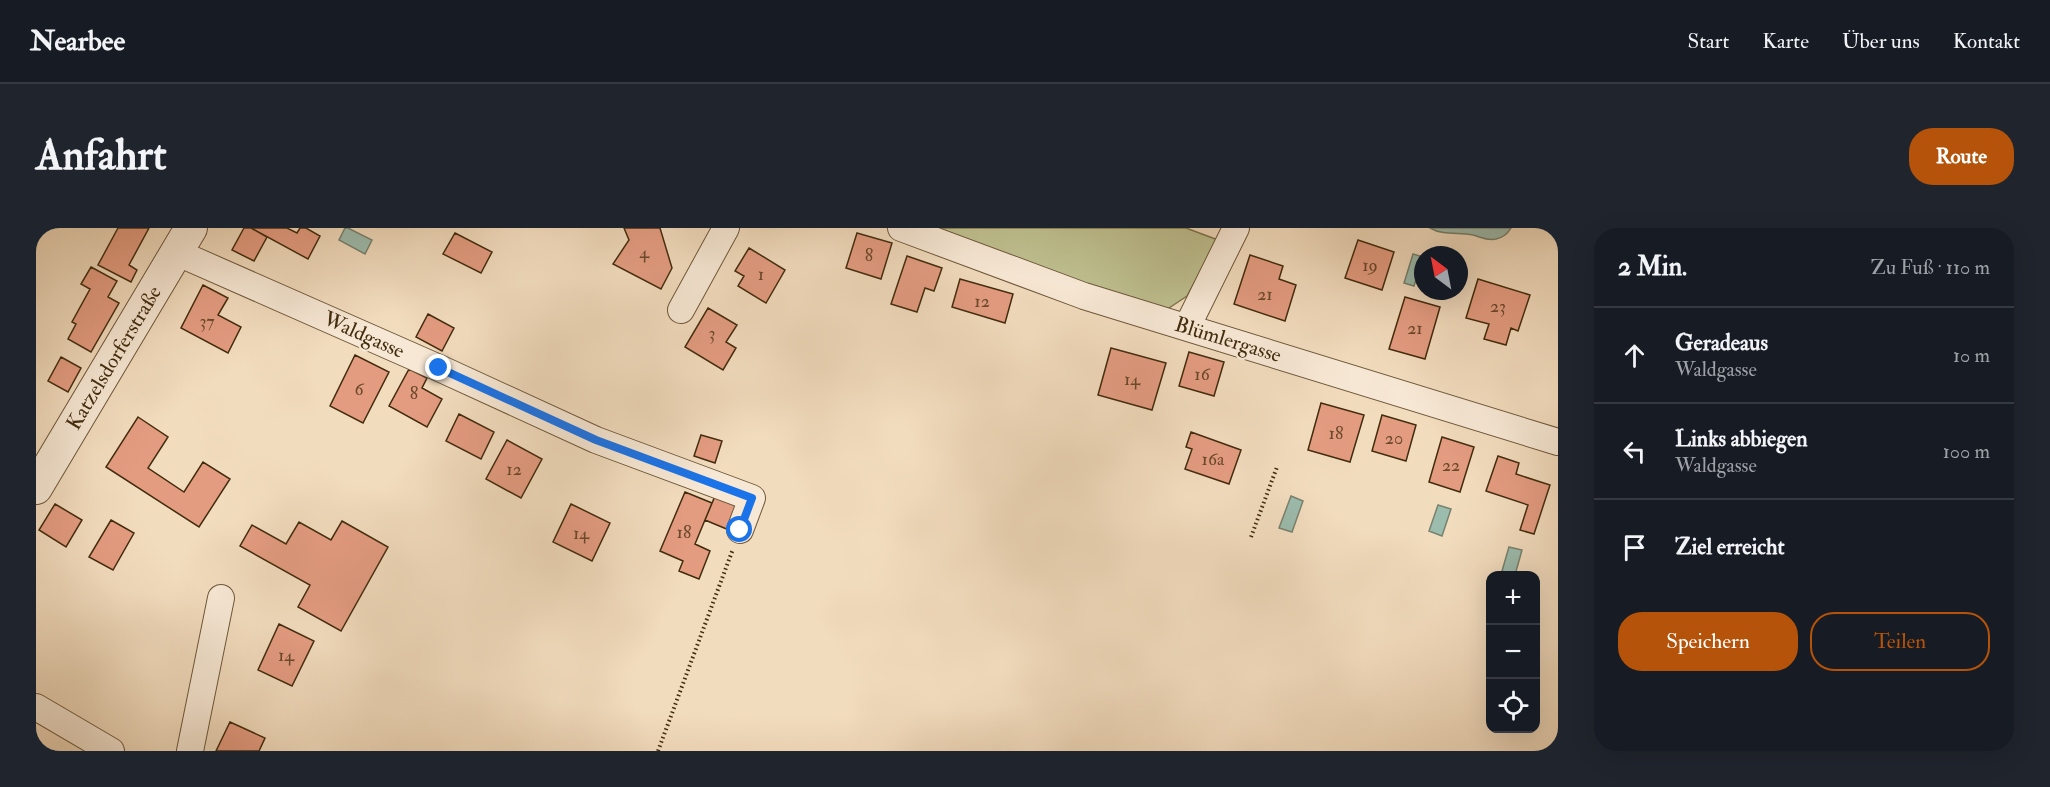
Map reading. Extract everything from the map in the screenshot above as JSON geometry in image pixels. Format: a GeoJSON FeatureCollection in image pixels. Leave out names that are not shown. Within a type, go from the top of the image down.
{"type":"FeatureCollection","features":[{"type":"Feature","properties":{"kind":"street"},"geometry":{"type":"LineString","coordinates":[[681,310],[726,228]]}},
{"type":"Feature","properties":{"kind":"street","name":"Blümlergasse"},"geometry":{"type":"LineString","coordinates":[[901,228],[1084,296],[1558,442]]}},
{"type":"Feature","properties":{"kind":"street"},"geometry":{"type":"LineString","coordinates":[[1187,327],[1236,228]]}},
{"type":"Feature","properties":{"kind":"street","name":"Katzelsdorferstraße"},"geometry":{"type":"LineString","coordinates":[[36,488],[184,240]]}},
{"type":"Feature","properties":{"kind":"street","name":"Waldgasse"},"geometry":{"type":"LineString","coordinates":[[184,240],[439,368],[596,440],[752,498],[740,530]]}},
{"type":"Feature","properties":{"kind":"street"},"geometry":{"type":"LineString","coordinates":[[190,751],[221,598]]}},
{"type":"Feature","properties":{"kind":"street"},"geometry":{"type":"LineString","coordinates":[[36,707],[111,751]]}},
{"type":"Feature","properties":{"kind":"path"},"geometry":{"type":"LineString","coordinates":[[1251,537],[1276,466]]}},
{"type":"Feature","properties":{"kind":"path"},"geometry":{"type":"LineString","coordinates":[[658,751],[740,530]]}},
{"type":"Feature","properties":{"kind":"green space"},"geometry":{"type":"Polygon","coordinates":[[[919,228],[1186,228],[1218,240],[1187,296],[1166,310],[919,228]]]}},
{"type":"Feature","properties":{"kind":"shaded area"},"geometry":{"type":"Polygon","coordinates":[[[345,228],[372,240],[365,254],[339,240],[345,228]]]}},
{"type":"Feature","properties":{"kind":"shaded area"},"geometry":{"type":"Polygon","coordinates":[[[1430,228],[1511,228],[1507,234],[1490,240],[1430,228]]]}},
{"type":"Feature","properties":{"kind":"shaded area"},"geometry":{"type":"Polygon","coordinates":[[[1413,254],[1414,254],[1414,286],[1404,283],[1413,254]]]}},
{"type":"Feature","properties":{"kind":"shaded area"},"geometry":{"type":"Polygon","coordinates":[[[1291,496],[1303,501],[1292,532],[1279,528],[1291,496]]]}},
{"type":"Feature","properties":{"kind":"shaded area"},"geometry":{"type":"Polygon","coordinates":[[[1438,505],[1451,509],[1442,536],[1429,531],[1438,505]]]}},
{"type":"Feature","properties":{"kind":"shaded area"},"geometry":{"type":"Polygon","coordinates":[[[1509,547],[1522,550],[1516,571],[1502,571],[1509,547]]]}},
{"type":"Feature","properties":{"kind":"building"},"geometry":{"type":"Polygon","coordinates":[[[118,228],[149,228],[129,265],[137,270],[131,282],[98,265],[118,228]]]}},
{"type":"Feature","properties":{"kind":"building"},"geometry":{"type":"Polygon","coordinates":[[[244,228],[251,228],[267,237],[254,261],[232,250],[244,228]]]}},
{"type":"Feature","properties":{"kind":"building"},"geometry":{"type":"Polygon","coordinates":[[[251,228],[287,228],[297,233],[300,228],[306,228],[320,236],[308,259],[251,228]]]}},
{"type":"Feature","properties":{"kind":"building"},"geometry":{"type":"Polygon","coordinates":[[[624,228],[660,228],[672,268],[661,289],[613,264],[629,240],[624,228]]]}},
{"type":"Feature","properties":{"kind":"building"},"geometry":{"type":"Polygon","coordinates":[[[455,233],[492,252],[481,273],[443,254],[455,233]]]}},
{"type":"Feature","properties":{"kind":"building"},"geometry":{"type":"Polygon","coordinates":[[[857,233],[892,243],[881,279],[846,268],[857,233]]]}},
{"type":"Feature","properties":{"kind":"building"},"geometry":{"type":"Polygon","coordinates":[[[1358,240],[1394,252],[1382,290],[1345,278],[1358,240]]]}},
{"type":"Feature","properties":{"kind":"building"},"geometry":{"type":"Polygon","coordinates":[[[749,248],[785,270],[766,303],[738,286],[744,276],[735,271],[749,248]]]}},
{"type":"Feature","properties":{"kind":"building"},"geometry":{"type":"Polygon","coordinates":[[[1250,255],[1283,266],[1279,279],[1296,285],[1285,321],[1234,304],[1250,255]]]}},
{"type":"Feature","properties":{"kind":"building"},"geometry":{"type":"Polygon","coordinates":[[[907,256],[942,268],[934,291],[925,288],[917,312],[891,304],[907,256]]]}},
{"type":"Feature","properties":{"kind":"building"},"geometry":{"type":"Polygon","coordinates":[[[91,267],[117,281],[108,297],[119,303],[91,352],[68,339],[76,324],[72,322],[90,289],[81,284],[91,267]]]}},
{"type":"Feature","properties":{"kind":"building"},"geometry":{"type":"Polygon","coordinates":[[[960,279],[1013,294],[1005,323],[952,307],[960,279]]]}},
{"type":"Feature","properties":{"kind":"building"},"geometry":{"type":"Polygon","coordinates":[[[1478,279],[1530,295],[1518,331],[1511,328],[1506,345],[1484,339],[1489,324],[1466,318],[1478,279]]]}},
{"type":"Feature","properties":{"kind":"building"},"geometry":{"type":"Polygon","coordinates":[[[203,285],[228,298],[218,315],[241,327],[228,353],[181,328],[203,285]]]}},
{"type":"Feature","properties":{"kind":"building"},"geometry":{"type":"Polygon","coordinates":[[[1405,297],[1440,307],[1425,359],[1389,349],[1405,297]]]}},
{"type":"Feature","properties":{"kind":"building"},"geometry":{"type":"Polygon","coordinates":[[[708,308],[737,325],[726,342],[736,348],[723,370],[685,347],[708,308]]]}},
{"type":"Feature","properties":{"kind":"building"},"geometry":{"type":"Polygon","coordinates":[[[428,314],[454,328],[442,351],[416,337],[428,314]]]}},
{"type":"Feature","properties":{"kind":"building"},"geometry":{"type":"Polygon","coordinates":[[[1111,348],[1166,363],[1152,410],[1098,395],[1111,348]]]}},
{"type":"Feature","properties":{"kind":"building"},"geometry":{"type":"Polygon","coordinates":[[[1189,352],[1224,362],[1214,396],[1179,386],[1189,352]]]}},
{"type":"Feature","properties":{"kind":"building"},"geometry":{"type":"Polygon","coordinates":[[[355,355],[389,372],[363,423],[330,406],[355,355]]]}},
{"type":"Feature","properties":{"kind":"building"},"geometry":{"type":"Polygon","coordinates":[[[61,357],[81,368],[68,392],[48,381],[61,357]]]}},
{"type":"Feature","properties":{"kind":"building"},"geometry":{"type":"Polygon","coordinates":[[[409,369],[427,378],[422,388],[442,399],[427,427],[389,406],[409,369]]]}},
{"type":"Feature","properties":{"kind":"building"},"geometry":{"type":"Polygon","coordinates":[[[1321,403],[1364,415],[1350,462],[1308,450],[1321,403]]]}},
{"type":"Feature","properties":{"kind":"building"},"geometry":{"type":"Polygon","coordinates":[[[459,414],[494,432],[481,459],[446,441],[459,414]]]}},
{"type":"Feature","properties":{"kind":"building"},"geometry":{"type":"Polygon","coordinates":[[[1382,415],[1416,425],[1406,461],[1372,451],[1382,415]]]}},
{"type":"Feature","properties":{"kind":"building"},"geometry":{"type":"Polygon","coordinates":[[[138,417],[168,437],[148,468],[184,492],[203,462],[230,479],[199,527],[106,467],[138,417]]]}},
{"type":"Feature","properties":{"kind":"building"},"geometry":{"type":"Polygon","coordinates":[[[1191,432],[1241,450],[1229,484],[1185,469],[1192,449],[1186,447],[1191,432]]]}},
{"type":"Feature","properties":{"kind":"building"},"geometry":{"type":"Polygon","coordinates":[[[701,435],[722,441],[715,463],[694,456],[701,435]]]}},
{"type":"Feature","properties":{"kind":"building"},"geometry":{"type":"Polygon","coordinates":[[[1442,437],[1474,447],[1460,492],[1429,482],[1442,437]]]}},
{"type":"Feature","properties":{"kind":"building"},"geometry":{"type":"Polygon","coordinates":[[[507,440],[542,459],[521,498],[486,479],[507,440]]]}},
{"type":"Feature","properties":{"kind":"building"},"geometry":{"type":"Polygon","coordinates":[[[1498,456],[1519,463],[1516,474],[1550,485],[1534,534],[1520,530],[1528,505],[1486,491],[1498,456]]]}},
{"type":"Feature","properties":{"kind":"building"},"geometry":{"type":"Polygon","coordinates":[[[685,492],[712,503],[695,544],[710,551],[699,579],[679,571],[683,561],[660,551],[685,492]]]}},
{"type":"Feature","properties":{"kind":"building"},"geometry":{"type":"Polygon","coordinates":[[[715,496],[739,506],[729,530],[705,520],[715,496]]]}},
{"type":"Feature","properties":{"kind":"building"},"geometry":{"type":"Polygon","coordinates":[[[55,504],[82,520],[66,547],[39,530],[55,504]]]}},
{"type":"Feature","properties":{"kind":"building"},"geometry":{"type":"Polygon","coordinates":[[[571,504],[610,523],[592,561],[553,542],[571,504]]]}},
{"type":"Feature","properties":{"kind":"building"},"geometry":{"type":"Polygon","coordinates":[[[111,520],[134,533],[113,570],[89,557],[111,520]]]}},
{"type":"Feature","properties":{"kind":"building"},"geometry":{"type":"Polygon","coordinates":[[[342,521],[388,547],[341,631],[298,607],[310,585],[240,546],[252,525],[286,544],[299,522],[331,540],[342,521]]]}},
{"type":"Feature","properties":{"kind":"building"},"geometry":{"type":"Polygon","coordinates":[[[279,624],[314,641],[292,686],[258,670],[279,624]]]}},
{"type":"Feature","properties":{"kind":"building"},"geometry":{"type":"Polygon","coordinates":[[[230,722],[265,738],[259,751],[216,751],[230,722]]]}},
{"type":"Feature","properties":{"kind":"route"},"geometry":{"type":"LineString","coordinates":[[439,368],[596,440],[752,498],[740,530]]}}]}
